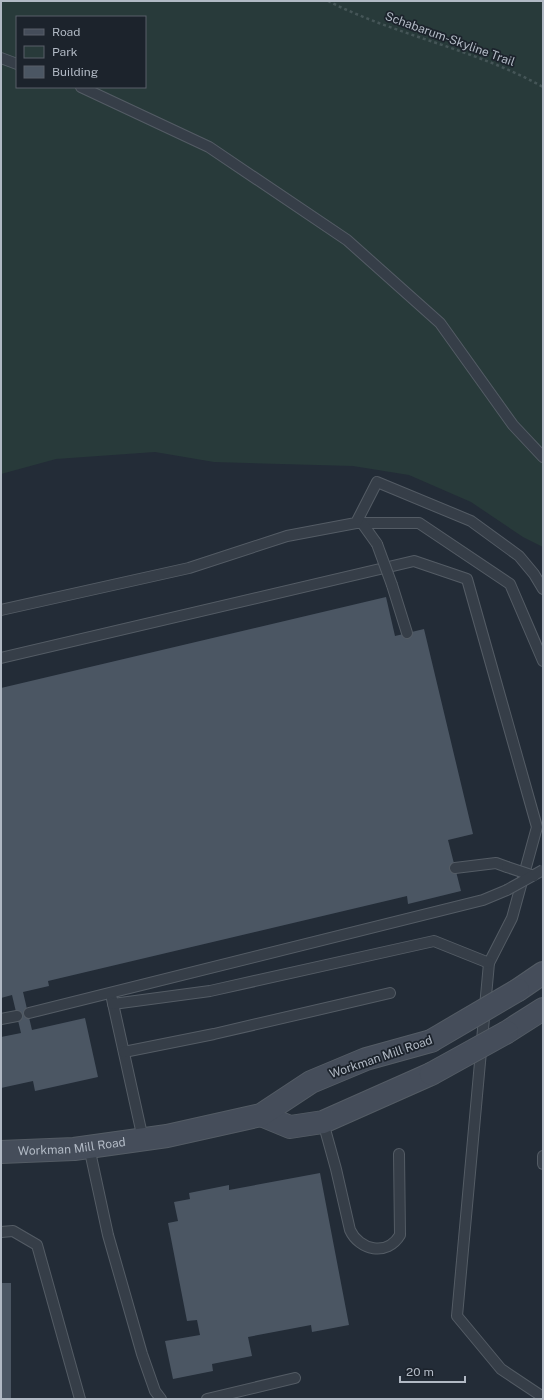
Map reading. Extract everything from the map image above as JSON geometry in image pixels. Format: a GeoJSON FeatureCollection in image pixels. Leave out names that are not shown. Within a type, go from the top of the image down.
{"type":"FeatureCollection","features":[{"type":"Feature","properties":{"kind":"street","name":"Workman Mill Road"},"geometry":{"type":"LineString","coordinates":[[1,1152],[89,1147],[167,1136],[260,1115],[311,1082],[366,1060],[431,1041],[518,990],[543,973]]}},
{"type":"Feature","properties":{"kind":"street"},"geometry":{"type":"LineString","coordinates":[[260,1115],[290,1127],[323,1122],[431,1074],[507,1032],[543,1009]]}},
{"type":"Feature","properties":{"kind":"lane"},"geometry":{"type":"LineString","coordinates":[[1,58],[16,64]]}},
{"type":"Feature","properties":{"kind":"lane"},"geometry":{"type":"LineString","coordinates":[[83,88],[209,147],[348,240],[440,323],[513,425],[543,457]]}},
{"type":"Feature","properties":{"kind":"lane"},"geometry":{"type":"LineString","coordinates":[[359,523],[377,482],[471,521],[519,556],[534,574],[543,589]]}},
{"type":"Feature","properties":{"kind":"lane"},"geometry":{"type":"LineString","coordinates":[[359,523],[377,544],[392,585],[406,634]]}},
{"type":"Feature","properties":{"kind":"lane"},"geometry":{"type":"LineString","coordinates":[[1,610],[189,568],[287,536],[359,523],[419,523],[510,584],[543,661]]}},
{"type":"Feature","properties":{"kind":"lane"},"geometry":{"type":"LineString","coordinates":[[1,658],[414,561],[467,579],[540,824],[512,918],[489,963],[457,1316],[501,1369],[543,1397]]}},
{"type":"Feature","properties":{"kind":"lane"},"geometry":{"type":"LineString","coordinates":[[455,868],[496,863],[534,876]]}},
{"type":"Feature","properties":{"kind":"lane"},"geometry":{"type":"LineString","coordinates":[[29,1013],[483,900],[507,890],[543,870]]}},
{"type":"Feature","properties":{"kind":"lane"},"geometry":{"type":"LineString","coordinates":[[113,1004],[210,991],[434,941],[489,963]]}},
{"type":"Feature","properties":{"kind":"lane"},"geometry":{"type":"LineString","coordinates":[[110,993],[143,1139]]}},
{"type":"Feature","properties":{"kind":"lane"},"geometry":{"type":"LineString","coordinates":[[124,1052],[214,1034],[390,993]]}},
{"type":"Feature","properties":{"kind":"lane"},"geometry":{"type":"LineString","coordinates":[[1,1019],[17,1016]]}},
{"type":"Feature","properties":{"kind":"lane"},"geometry":{"type":"LineString","coordinates":[[323,1122],[350,1230],[353,1238],[362,1244],[383,1249],[389,1247],[400,1235],[399,1154]]}},
{"type":"Feature","properties":{"kind":"lane"},"geometry":{"type":"LineString","coordinates":[[89,1147],[108,1235],[142,1354],[155,1391],[161,1399]]}},
{"type":"Feature","properties":{"kind":"lane"},"geometry":{"type":"LineString","coordinates":[[543,1156],[543,1164]]}},
{"type":"Feature","properties":{"kind":"lane"},"geometry":{"type":"LineString","coordinates":[[1,1232],[13,1231],[37,1245],[80,1399]]}},
{"type":"Feature","properties":{"kind":"lane"},"geometry":{"type":"LineString","coordinates":[[207,1399],[295,1378]]}},
{"type":"Feature","properties":{"kind":"path","name":"Schabarum-Skyline Trail"},"geometry":{"type":"LineString","coordinates":[[328,1],[390,28],[496,64],[543,87]]}},
{"type":"Feature","properties":{"kind":"green space"},"geometry":{"type":"Polygon","coordinates":[[[1,1],[543,1],[543,547],[523,537],[471,502],[409,475],[353,466],[214,462],[155,452],[56,459],[1,474],[1,1]]]}},
{"type":"Feature","properties":{"kind":"building"},"geometry":{"type":"Polygon","coordinates":[[[386,597],[395,636],[424,629],[473,834],[448,840],[461,891],[408,904],[407,896],[48,981],[49,986],[23,992],[32,1030],[85,1018],[98,1077],[35,1091],[33,1081],[1,1088],[1,1037],[21,1033],[12,995],[1,998],[1,688],[386,597]]]}},
{"type":"Feature","properties":{"kind":"building"},"geometry":{"type":"Polygon","coordinates":[[[320,1173],[349,1325],[312,1332],[311,1325],[248,1337],[252,1356],[212,1364],[213,1371],[173,1379],[165,1341],[200,1335],[197,1320],[187,1321],[168,1223],[178,1221],[174,1202],[190,1199],[189,1193],[229,1185],[229,1190],[320,1173]]]}},
{"type":"Feature","properties":{"kind":"building"},"geometry":{"type":"Polygon","coordinates":[[[1,1283],[11,1283],[11,1399],[1,1399],[1,1283]]]}}]}
